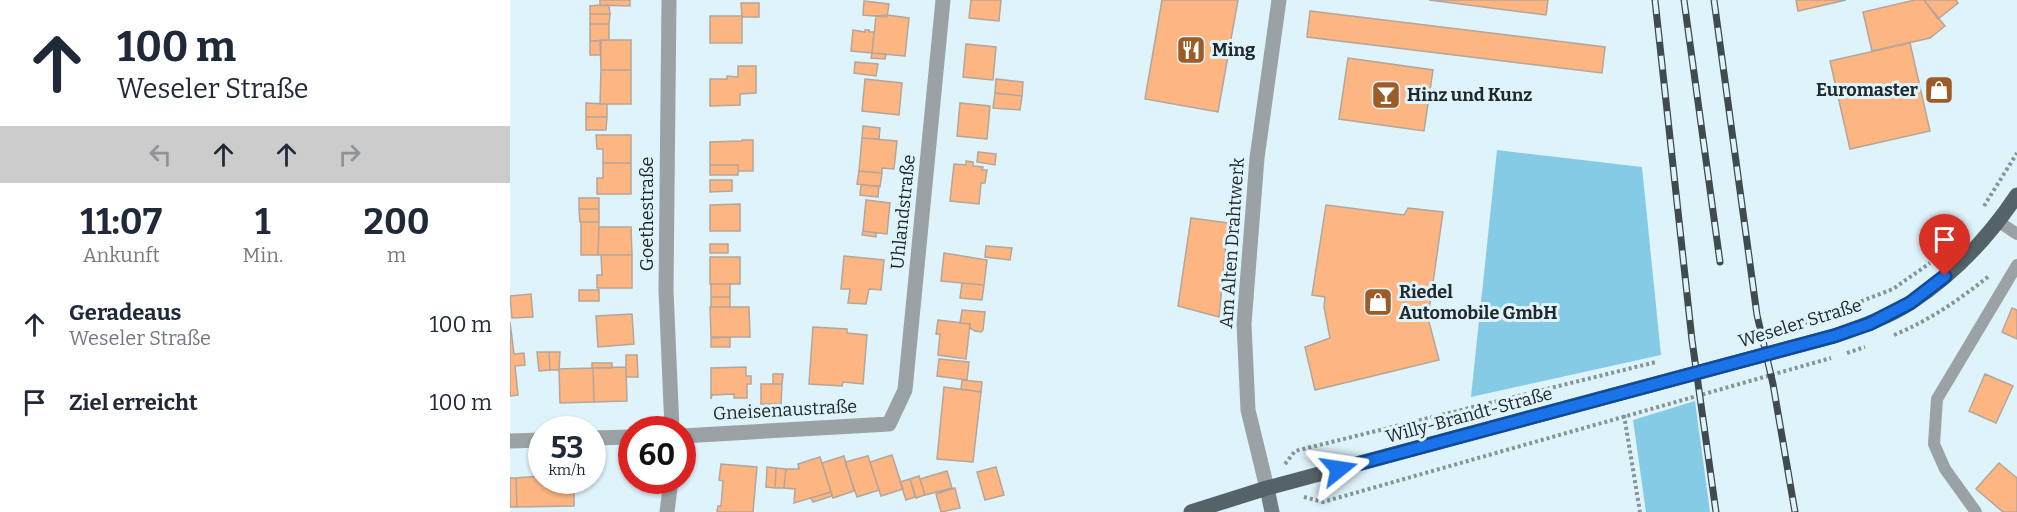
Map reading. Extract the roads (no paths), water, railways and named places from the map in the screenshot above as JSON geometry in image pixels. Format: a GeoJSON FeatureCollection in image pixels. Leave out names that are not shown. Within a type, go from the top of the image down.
{"type":"FeatureCollection","features":[{"type":"Feature","properties":{"kind":"main road","name":"Weseler Straße"},"geometry":{"type":"LineString","coordinates":[[1654,386],[1834,336],[1869,324],[1910,303],[1962,262],[1999,222],[2017,195]]}},
{"type":"Feature","properties":{"kind":"main road","name":"Willy-Brandt-Straße"},"geometry":{"type":"LineString","coordinates":[[1191,512],[1267,488],[1654,386]]}},
{"type":"Feature","properties":{"kind":"main road"},"geometry":{"type":"LineString","coordinates":[[1267,488],[1272,512]]}},
{"type":"Feature","properties":{"kind":"street","name":"Goethestraße"},"geometry":{"type":"LineString","coordinates":[[669,0],[666,290],[671,416]]}},
{"type":"Feature","properties":{"kind":"street","name":"Uhlandstraße"},"geometry":{"type":"LineString","coordinates":[[889,424],[905,390],[943,0]]}},
{"type":"Feature","properties":{"kind":"street","name":"Am Alten Drahtwerk"},"geometry":{"type":"LineString","coordinates":[[1267,488],[1248,410],[1244,324],[1257,158],[1279,0]]}},
{"type":"Feature","properties":{"kind":"street","name":"Gneisenaustraße"},"geometry":{"type":"LineString","coordinates":[[696,435],[889,424]]}},
{"type":"Feature","properties":{"kind":"street"},"geometry":{"type":"LineString","coordinates":[[510,441],[528,440]]}},
{"type":"Feature","properties":{"kind":"street"},"geometry":{"type":"LineString","coordinates":[[667,512],[669,494]]}},
{"type":"Feature","properties":{"kind":"lane"},"geometry":{"type":"LineString","coordinates":[[1999,222],[2017,234]]}},
{"type":"Feature","properties":{"kind":"lane"},"geometry":{"type":"LineString","coordinates":[[1976,512],[1945,469],[1934,444],[1937,399],[2017,265]]}},
{"type":"Feature","properties":{"kind":"railway"},"geometry":{"type":"LineString","coordinates":[[1655,0],[1692,340],[1716,512]]}},
{"type":"Feature","properties":{"kind":"railway"},"geometry":{"type":"LineString","coordinates":[[1684,0],[1720,262]]}},
{"type":"Feature","properties":{"kind":"railway"},"geometry":{"type":"LineString","coordinates":[[1714,0],[1757,315],[1773,384],[1795,512]]}},
{"type":"Feature","properties":{"kind":"place","name":"Ming"},"geometry":{"type":"Point","coordinates":[1191,50]}},
{"type":"Feature","properties":{"kind":"place","name":"Euromaster"},"geometry":{"type":"Point","coordinates":[1939,90]}},
{"type":"Feature","properties":{"kind":"place","name":"Hinz und Kunz"},"geometry":{"type":"Point","coordinates":[1386,95]}},
{"type":"Feature","properties":{"kind":"place","name":"Riedel Automobile GmbH"},"geometry":{"type":"Point","coordinates":[1378,302]}}]}
